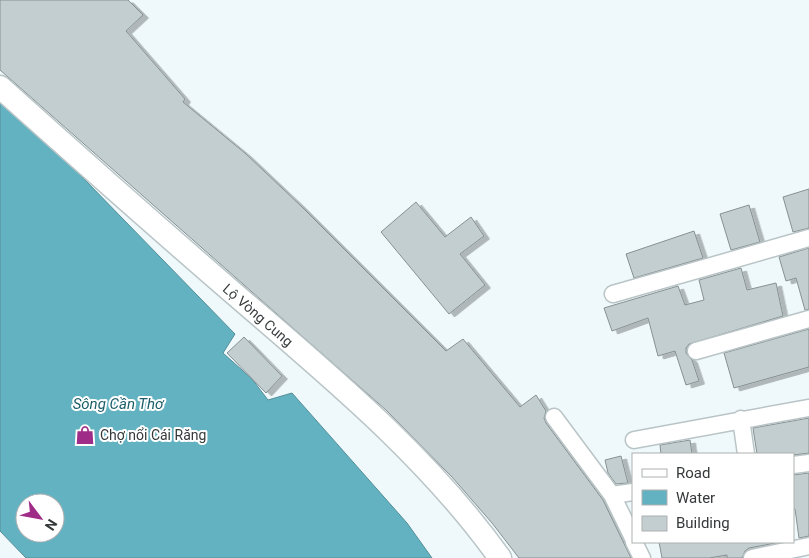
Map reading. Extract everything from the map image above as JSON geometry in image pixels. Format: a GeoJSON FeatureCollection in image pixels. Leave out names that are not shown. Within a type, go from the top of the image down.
{"type":"FeatureCollection","features":[{"type":"Feature","properties":{"kind":"main road","name":"Lộ Vòng Cung"},"geometry":{"type":"LineString","coordinates":[[0,87],[151,222],[324,371],[442,486],[477,526],[500,558]]}},
{"type":"Feature","properties":{"kind":"street"},"geometry":{"type":"LineString","coordinates":[[613,294],[809,238]]}},
{"type":"Feature","properties":{"kind":"street"},"geometry":{"type":"LineString","coordinates":[[696,351],[809,319]]}},
{"type":"Feature","properties":{"kind":"street"},"geometry":{"type":"LineString","coordinates":[[634,440],[808,408]]}},
{"type":"Feature","properties":{"kind":"street"},"geometry":{"type":"LineString","coordinates":[[554,417],[612,495],[632,536]]}},
{"type":"Feature","properties":{"kind":"street"},"geometry":{"type":"LineString","coordinates":[[741,419],[746,453]]}},
{"type":"Feature","properties":{"kind":"street"},"geometry":{"type":"LineString","coordinates":[[794,465],[809,463]]}},
{"type":"Feature","properties":{"kind":"street"},"geometry":{"type":"LineString","coordinates":[[612,495],[632,492]]}},
{"type":"Feature","properties":{"kind":"street"},"geometry":{"type":"LineString","coordinates":[[634,543],[642,558]]}},
{"type":"Feature","properties":{"kind":"street"},"geometry":{"type":"LineString","coordinates":[[752,558],[809,546]]}},
{"type":"Feature","properties":{"kind":"water","name":"Sông Cần Thơ"},"geometry":{"type":"Polygon","coordinates":[[[0,99],[51,145],[235,334],[223,353],[252,379],[268,400],[292,393],[407,523],[432,558],[26,558],[0,531],[0,99]]]}},
{"type":"Feature","properties":{"kind":"building"},"geometry":{"type":"Polygon","coordinates":[[[0,0],[128,0],[143,15],[126,31],[185,99],[183,102],[246,154],[302,207],[446,351],[463,339],[520,407],[536,395],[546,411],[544,418],[546,423],[603,500],[631,558],[519,558],[492,523],[452,477],[386,410],[0,70],[0,0]]]}},
{"type":"Feature","properties":{"kind":"building"},"geometry":{"type":"Polygon","coordinates":[[[809,189],[809,228],[793,232],[783,197],[809,189]]]}},
{"type":"Feature","properties":{"kind":"building"},"geometry":{"type":"Polygon","coordinates":[[[416,202],[445,237],[471,217],[484,236],[460,254],[485,285],[449,314],[381,232],[416,202]]]}},
{"type":"Feature","properties":{"kind":"building"},"geometry":{"type":"Polygon","coordinates":[[[749,205],[760,242],[731,250],[720,214],[749,205]]]}},
{"type":"Feature","properties":{"kind":"building"},"geometry":{"type":"Polygon","coordinates":[[[694,231],[703,258],[634,278],[626,254],[694,231]]]}},
{"type":"Feature","properties":{"kind":"building"},"geometry":{"type":"Polygon","coordinates":[[[809,248],[809,309],[805,310],[796,278],[786,281],[779,257],[809,248]]]}},
{"type":"Feature","properties":{"kind":"building"},"geometry":{"type":"Polygon","coordinates":[[[741,268],[747,290],[776,283],[783,316],[689,344],[686,348],[686,353],[692,360],[699,381],[686,385],[675,351],[658,356],[648,318],[612,331],[604,308],[678,286],[685,305],[704,300],[699,280],[741,268]]]}},
{"type":"Feature","properties":{"kind":"building"},"geometry":{"type":"Polygon","coordinates":[[[809,329],[809,367],[734,388],[724,353],[809,329]]]}},
{"type":"Feature","properties":{"kind":"building"},"geometry":{"type":"Polygon","coordinates":[[[244,337],[282,376],[266,393],[227,353],[244,337]]]}},
{"type":"Feature","properties":{"kind":"building"},"geometry":{"type":"Polygon","coordinates":[[[809,418],[809,453],[794,455],[794,453],[757,453],[753,428],[809,418]]]}},
{"type":"Feature","properties":{"kind":"building"},"geometry":{"type":"Polygon","coordinates":[[[690,440],[692,453],[661,453],[660,445],[690,440]]]}},
{"type":"Feature","properties":{"kind":"building"},"geometry":{"type":"Polygon","coordinates":[[[621,456],[628,483],[616,484],[608,473],[605,460],[621,456]]]}},
{"type":"Feature","properties":{"kind":"building"},"geometry":{"type":"Polygon","coordinates":[[[809,473],[809,536],[799,538],[794,509],[794,475],[809,473]]]}},
{"type":"Feature","properties":{"kind":"building"},"geometry":{"type":"Polygon","coordinates":[[[659,543],[776,543],[749,548],[745,551],[742,558],[727,558],[727,555],[709,558],[662,558],[659,543]]]}},
{"type":"Feature","properties":{"kind":"place","name":"Chợ nổi Cái Răng"},"geometry":{"type":"Point","coordinates":[85,435]}}]}
